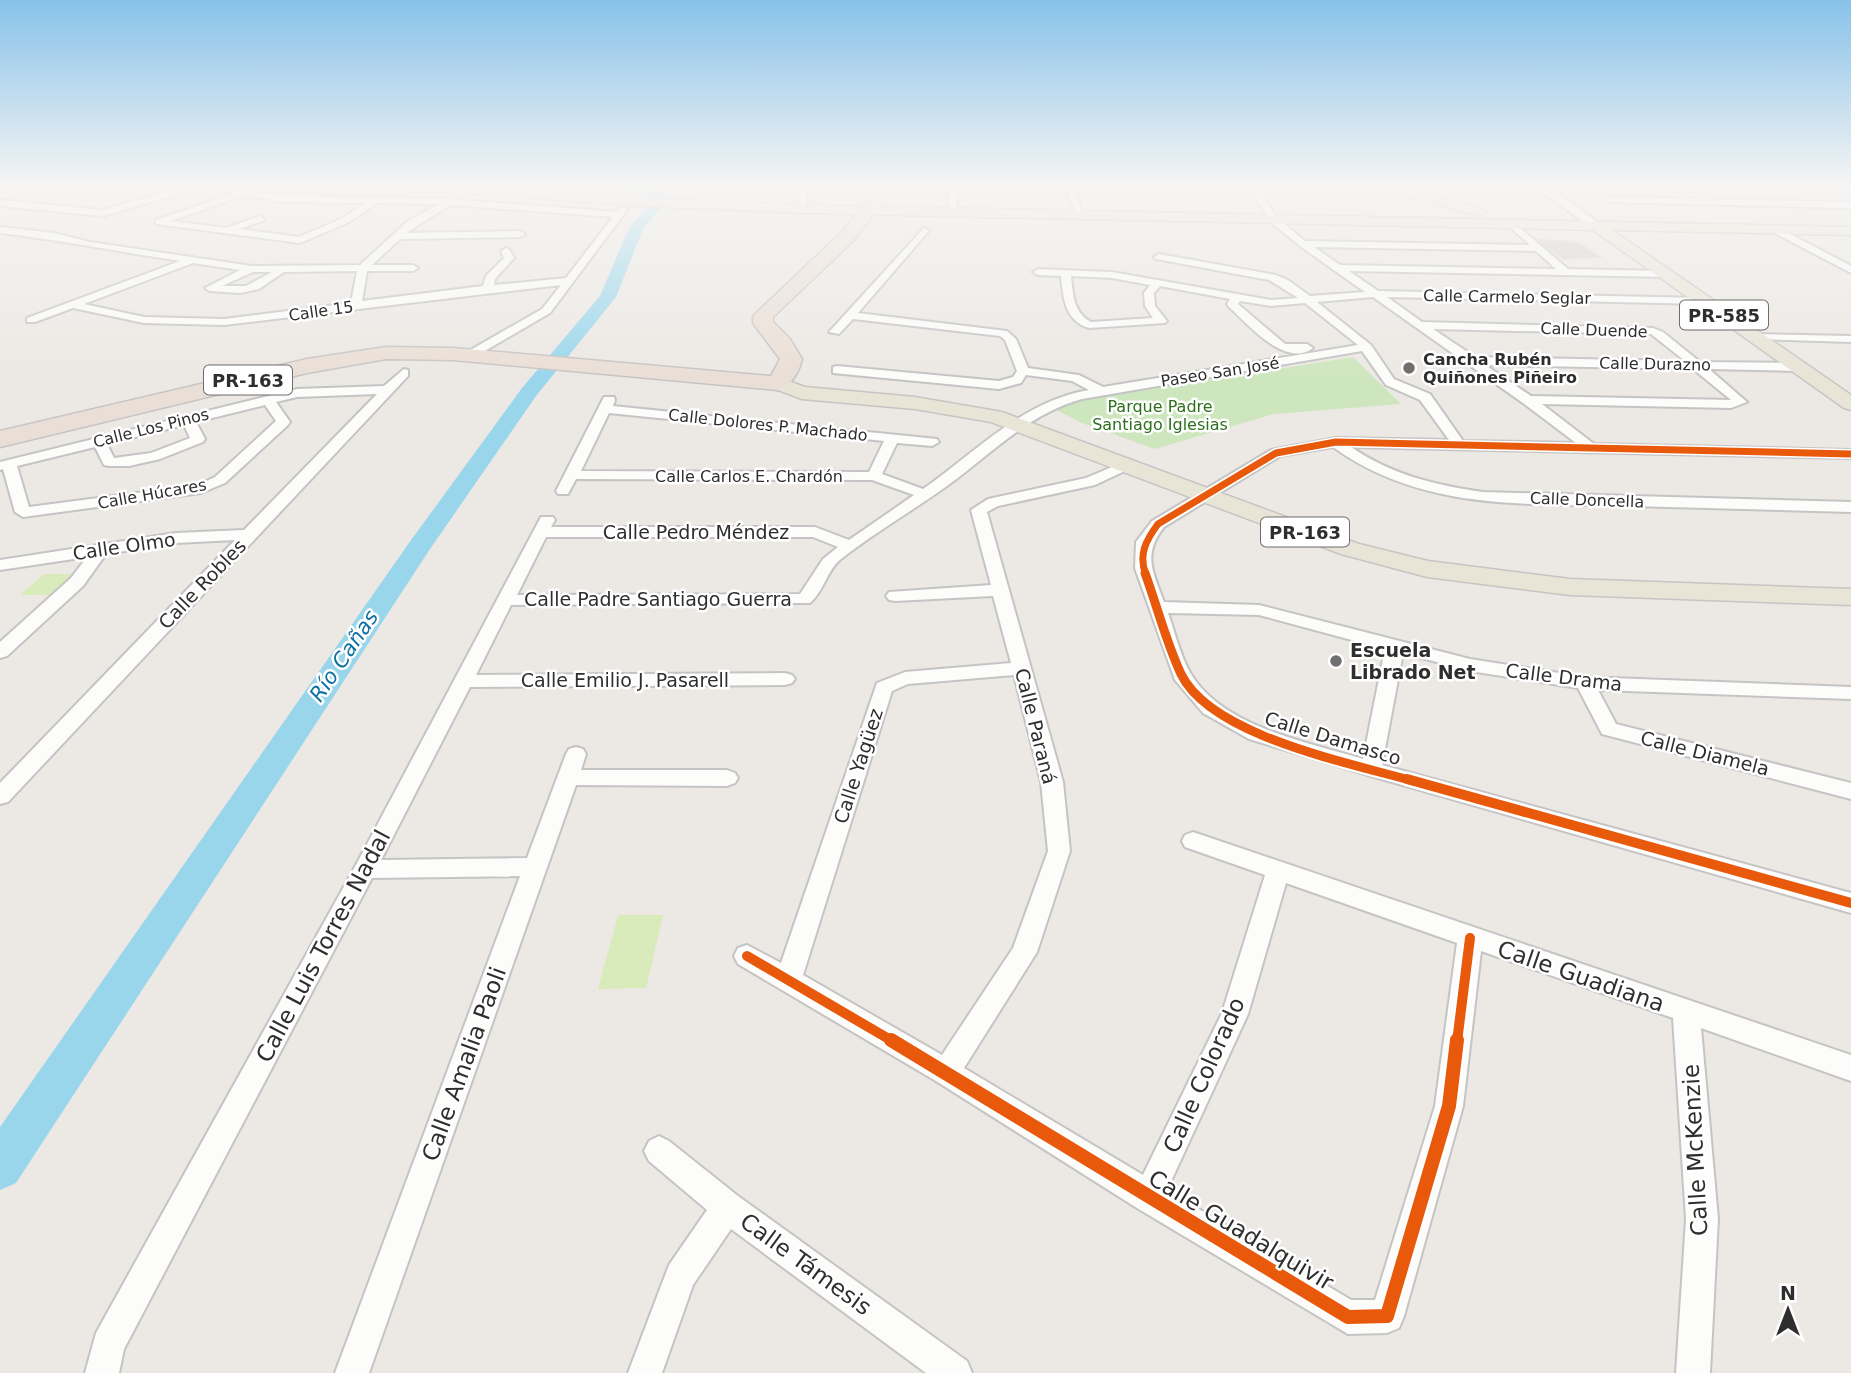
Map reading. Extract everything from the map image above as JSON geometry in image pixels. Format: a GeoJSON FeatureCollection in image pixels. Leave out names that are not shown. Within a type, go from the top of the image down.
{"type":"FeatureCollection","features":[{"type":"Feature","properties":{"kind":"highway"},"geometry":{"type":"LineString","coordinates":[[777,383],[788,370],[791,359],[782,344],[763,323],[763,316],[834,249]]}},
{"type":"Feature","properties":{"kind":"highway","name":"PR-163"},"geometry":{"type":"LineString","coordinates":[[0,439],[348,358],[415,352],[777,383]]}},
{"type":"Feature","properties":{"kind":"main road","name":"PR-585"},"geometry":{"type":"LineString","coordinates":[[1630,249],[1851,404]]}},
{"type":"Feature","properties":{"kind":"main road","name":"PR-163"},"geometry":{"type":"LineString","coordinates":[[777,383],[802,393],[1027,418]]}},
{"type":"Feature","properties":{"kind":"main road","name":"PR-163"},"geometry":{"type":"LineString","coordinates":[[777,383],[829,384],[979,400],[1211,489],[1350,549],[1440,571],[1570,587],[1851,597]]}},
{"type":"Feature","properties":{"kind":"main road","name":"PR-163"},"geometry":{"type":"LineString","coordinates":[[1211,489],[1420,551],[1502,564],[1621,572],[1851,579]]}},
{"type":"Feature","properties":{"kind":"street"},"geometry":{"type":"LineString","coordinates":[[125,249],[252,269],[413,268]]}},
{"type":"Feature","properties":{"kind":"street"},"geometry":{"type":"LineString","coordinates":[[356,306],[363,268],[383,249]]}},
{"type":"Feature","properties":{"kind":"street"},"geometry":{"type":"LineString","coordinates":[[471,355],[546,311],[590,249]]}},
{"type":"Feature","properties":{"kind":"street"},"geometry":{"type":"LineString","coordinates":[[835,331],[908,249]]}},
{"type":"Feature","properties":{"kind":"street"},"geometry":{"type":"LineString","coordinates":[[1310,249],[1472,360],[1588,447]]}},
{"type":"Feature","properties":{"kind":"street"},"geometry":{"type":"LineString","coordinates":[[1536,249],[1565,272]]}},
{"type":"Feature","properties":{"kind":"street"},"geometry":{"type":"LineString","coordinates":[[1812,249],[1851,270]]}},
{"type":"Feature","properties":{"kind":"street"},"geometry":{"type":"LineString","coordinates":[[488,289],[489,278],[509,258],[506,251]]}},
{"type":"Feature","properties":{"kind":"street"},"geometry":{"type":"LineString","coordinates":[[1159,257],[1272,277],[1284,282],[1363,344],[1390,382],[1425,397],[1458,443]]}},
{"type":"Feature","properties":{"kind":"street"},"geometry":{"type":"LineString","coordinates":[[31,320],[194,260]]}},
{"type":"Feature","properties":{"kind":"street"},"geometry":{"type":"LineString","coordinates":[[1338,268],[1665,274]]}},
{"type":"Feature","properties":{"kind":"street"},"geometry":{"type":"LineString","coordinates":[[252,269],[210,288],[250,290],[261,286],[280,270]]}},
{"type":"Feature","properties":{"kind":"street","name":"Calle Carmelo Seglar"},"geometry":{"type":"LineString","coordinates":[[1038,272],[1112,275],[1271,303],[1376,294],[1704,301]]}},
{"type":"Feature","properties":{"kind":"street"},"geometry":{"type":"LineString","coordinates":[[1066,273],[1070,306],[1079,322],[1089,325],[1161,321],[1150,306],[1149,293],[1157,283]]}},
{"type":"Feature","properties":{"kind":"street","name":"Calle 15"},"geometry":{"type":"LineString","coordinates":[[73,305],[144,320],[192,323],[257,319],[569,281]]}},
{"type":"Feature","properties":{"kind":"street"},"geometry":{"type":"LineString","coordinates":[[1237,298],[1232,304],[1282,348],[1292,350],[1363,344]]}},
{"type":"Feature","properties":{"kind":"street"},"geometry":{"type":"LineString","coordinates":[[850,315],[1003,333],[1014,346],[1020,376]]}},
{"type":"Feature","properties":{"kind":"street","name":"Calle Duende"},"geometry":{"type":"LineString","coordinates":[[1420,325],[1648,330],[1660,334],[1741,402],[1528,400]]}},
{"type":"Feature","properties":{"kind":"street"},"geometry":{"type":"LineString","coordinates":[[1755,337],[1851,339]]}},
{"type":"Feature","properties":{"kind":"street","name":"Paseo San José"},"geometry":{"type":"LineString","coordinates":[[1027,418],[1051,404],[1080,395],[1363,344]]}},
{"type":"Feature","properties":{"kind":"street","name":"Calle Durazno"},"geometry":{"type":"LineString","coordinates":[[1472,360],[1797,366]]}},
{"type":"Feature","properties":{"kind":"street"},"geometry":{"type":"LineString","coordinates":[[837,370],[999,385],[1020,376],[1075,378],[1103,391]]}},
{"type":"Feature","properties":{"kind":"street","name":"Calle Robles"},"geometry":{"type":"LineString","coordinates":[[0,796],[404,373]]}},
{"type":"Feature","properties":{"kind":"street"},"geometry":{"type":"LineString","coordinates":[[1020,376],[1063,385],[1080,395]]}},
{"type":"Feature","properties":{"kind":"street","name":"Calle Los Pinos"},"geometry":{"type":"LineString","coordinates":[[4,465],[296,393],[387,390]]}},
{"type":"Feature","properties":{"kind":"street","name":"Calle Húcares"},"geometry":{"type":"LineString","coordinates":[[4,465],[23,512],[201,489],[220,480],[283,422],[268,400]]}},
{"type":"Feature","properties":{"kind":"street","name":"Calle Dolores P. Machado"},"geometry":{"type":"LineString","coordinates":[[571,475],[607,405],[932,442]]}},
{"type":"Feature","properties":{"kind":"street"},"geometry":{"type":"LineString","coordinates":[[130,408],[141,430]]}},
{"type":"Feature","properties":{"kind":"street","name":"Calle Padre Santiago Guerra"},"geometry":{"type":"LineString","coordinates":[[505,600],[804,598],[813,592],[821,570],[833,557],[1027,418]]}},
{"type":"Feature","properties":{"kind":"street"},"geometry":{"type":"LineString","coordinates":[[99,441],[109,462],[127,462],[189,446],[198,439],[188,419]]}},
{"type":"Feature","properties":{"kind":"street"},"geometry":{"type":"LineString","coordinates":[[874,476],[893,437]]}},
{"type":"Feature","properties":{"kind":"street","name":"Calle Damasco"},"geometry":{"type":"LineString","coordinates":[[1851,454],[1336,442],[1276,453],[1211,489],[1158,524],[1144,542],[1143,568],[1182,676],[1210,708],[1256,734],[1371,769],[1851,903]]}},
{"type":"Feature","properties":{"kind":"street","name":"Calle Doncella"},"geometry":{"type":"LineString","coordinates":[[1336,442],[1366,465],[1405,482],[1437,491],[1471,495],[1851,507]]}},
{"type":"Feature","properties":{"kind":"street","name":"Calle Paraná"},"geometry":{"type":"LineString","coordinates":[[946,1073],[1024,952],[1059,851],[1052,782],[979,510],[993,502],[1090,482],[1125,456]]}},
{"type":"Feature","properties":{"kind":"street"},"geometry":{"type":"LineString","coordinates":[[563,491],[571,475]]}},
{"type":"Feature","properties":{"kind":"street","name":"Calle Carlos E. Chardón"},"geometry":{"type":"LineString","coordinates":[[571,475],[874,476],[924,494]]}},
{"type":"Feature","properties":{"kind":"street","name":"Calle Pedro Méndez"},"geometry":{"type":"LineString","coordinates":[[543,526],[815,532],[850,546]]}},
{"type":"Feature","properties":{"kind":"street","name":"Calle Luis Torres Nadal"},"geometry":{"type":"LineString","coordinates":[[102,1373],[107,1345],[365,869],[465,681],[543,526]]}},
{"type":"Feature","properties":{"kind":"street","name":"Calle Olmo"},"geometry":{"type":"LineString","coordinates":[[0,565],[187,537],[249,535]]}},
{"type":"Feature","properties":{"kind":"street"},"geometry":{"type":"LineString","coordinates":[[0,652],[77,582],[100,550]]}},
{"type":"Feature","properties":{"kind":"street"},"geometry":{"type":"LineString","coordinates":[[895,596],[913,590],[1000,590]]}},
{"type":"Feature","properties":{"kind":"street","name":"Calle Drama"},"geometry":{"type":"LineString","coordinates":[[1157,607],[1259,610],[1470,665],[1585,683],[1851,693]]}},
{"type":"Feature","properties":{"kind":"street"},"geometry":{"type":"LineString","coordinates":[[1371,769],[1395,646]]}},
{"type":"Feature","properties":{"kind":"street","name":"Calle Yagüez"},"geometry":{"type":"LineString","coordinates":[[789,979],[884,687],[905,678],[1022,668]]}},
{"type":"Feature","properties":{"kind":"street","name":"Calle Emilio J. Pasarell"},"geometry":{"type":"LineString","coordinates":[[465,681],[785,679]]}},
{"type":"Feature","properties":{"kind":"street","name":"Calle Diamela"},"geometry":{"type":"LineString","coordinates":[[1585,683],[1609,729],[1851,791]]}},
{"type":"Feature","properties":{"kind":"street","name":"Calle Amalia Paoli"},"geometry":{"type":"LineString","coordinates":[[352,1373],[572,766],[727,778]]}},
{"type":"Feature","properties":{"kind":"street","name":"Calle Guadiana"},"geometry":{"type":"LineString","coordinates":[[1193,841],[1851,1068]]}},
{"type":"Feature","properties":{"kind":"street"},"geometry":{"type":"LineString","coordinates":[[365,869],[536,867]]}},
{"type":"Feature","properties":{"kind":"street","name":"Calle Colorado"},"geometry":{"type":"LineString","coordinates":[[1148,1197],[1235,1014],[1278,871]]}},
{"type":"Feature","properties":{"kind":"street","name":"Calle Guadalquivir"},"geometry":{"type":"LineString","coordinates":[[747,956],[946,1073],[1348,1317],[1387,1316],[1449,1106],[1470,938]]}},
{"type":"Feature","properties":{"kind":"street","name":"Calle McKenzie"},"geometry":{"type":"LineString","coordinates":[[1686,1012],[1702,1219],[1693,1373]]}},
{"type":"Feature","properties":{"kind":"street","name":"Calle Támesis"},"geometry":{"type":"LineString","coordinates":[[659,1151],[727,1207],[945,1370]]}},
{"type":"Feature","properties":{"kind":"street"},"geometry":{"type":"LineString","coordinates":[[645,1373],[680,1276],[727,1207]]}},
{"type":"Feature","properties":{"kind":"green space","name":"Parque Padre Santiago Iglesias"},"geometry":{"type":"Polygon","coordinates":[[[1353,357],[1401,404],[1274,414],[1155,449],[1082,423],[1052,408],[1068,399],[1254,368],[1259,372],[1353,357]]]}},
{"type":"Feature","properties":{"kind":"green space"},"geometry":{"type":"Polygon","coordinates":[[[44,574],[75,574],[52,595],[20,595],[44,574]]]}},
{"type":"Feature","properties":{"kind":"green space"},"geometry":{"type":"Polygon","coordinates":[[[618,915],[663,915],[646,988],[598,989],[618,915]]]}},
{"type":"Feature","properties":{"kind":"building"},"geometry":{"type":"Polygon","coordinates":[[[1550,249],[1588,249],[1600,257],[1563,259],[1550,249]]]}},
{"type":"Feature","properties":{"kind":"waterway","name":"Río Cañas"},"geometry":{"type":"LineString","coordinates":[[0,1167],[418,548],[529,392],[608,297],[627,249]]}},
{"type":"Feature","properties":{"kind":"cycle path"},"geometry":{"type":"LineString","coordinates":[[1851,454],[1336,442],[1276,453],[1158,524],[1144,542],[1143,568],[1182,676],[1210,708],[1256,734],[1371,769],[1851,903]]}},
{"type":"Feature","properties":{"kind":"cycle path"},"geometry":{"type":"LineString","coordinates":[[747,956],[946,1072],[1348,1317],[1387,1316],[1449,1106],[1470,938]]}},
{"type":"Feature","properties":{"kind":"place","name":"Cancha Rubén Quiñones Piñeiro"},"geometry":{"type":"Point","coordinates":[1409,368]}},
{"type":"Feature","properties":{"kind":"place","name":"Escuela Librado Net"},"geometry":{"type":"Point","coordinates":[1336,661]}}]}
